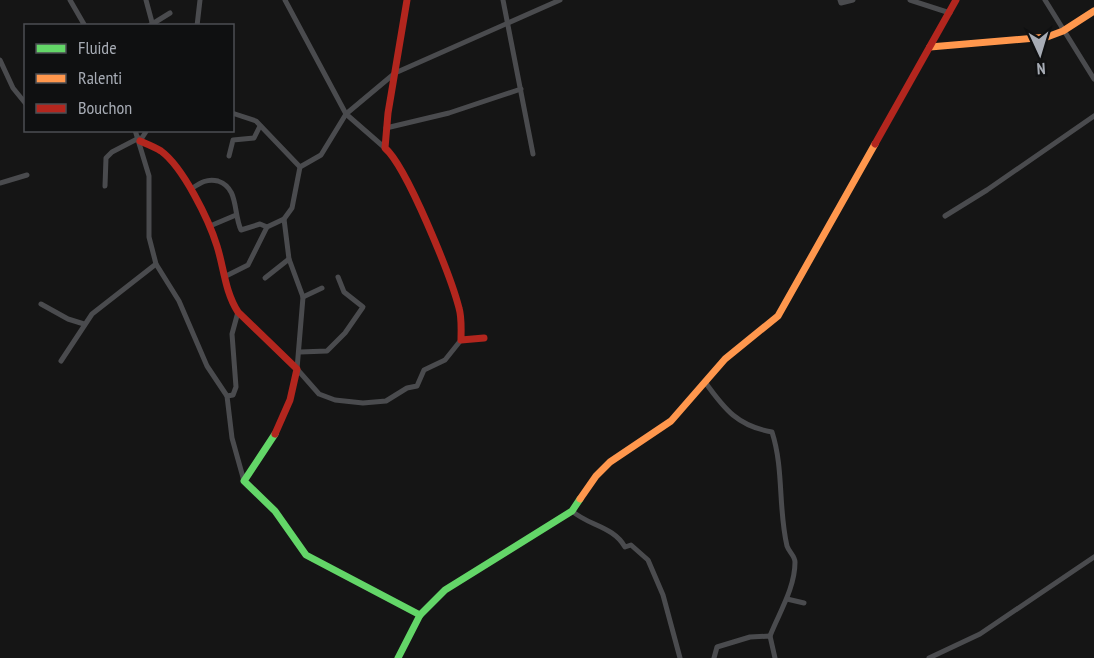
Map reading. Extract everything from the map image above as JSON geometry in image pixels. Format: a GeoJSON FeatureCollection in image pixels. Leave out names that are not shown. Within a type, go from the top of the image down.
{"type":"FeatureCollection","features":[{"type":"Feature","properties":{"kind":"street"},"geometry":{"type":"LineString","coordinates":[[70,0],[84,24]]}},
{"type":"Feature","properties":{"kind":"street"},"geometry":{"type":"LineString","coordinates":[[146,0],[152,24]]}},
{"type":"Feature","properties":{"kind":"street"},"geometry":{"type":"LineString","coordinates":[[198,24],[200,0]]}},
{"type":"Feature","properties":{"kind":"street"},"geometry":{"type":"LineString","coordinates":[[139,140],[162,152],[191,189],[210,226],[226,276],[231,301],[238,312],[297,369],[319,394],[335,400],[363,403],[386,401],[407,388],[417,386],[424,370],[445,360],[461,340],[460,310],[447,271],[401,169],[392,154],[346,114],[285,0]]}},
{"type":"Feature","properties":{"kind":"street"},"geometry":{"type":"LineString","coordinates":[[384,148],[407,0]]}},
{"type":"Feature","properties":{"kind":"street"},"geometry":{"type":"LineString","coordinates":[[503,0],[533,154]]}},
{"type":"Feature","properties":{"kind":"street"},"geometry":{"type":"LineString","coordinates":[[226,276],[248,265],[267,227],[284,219],[292,207],[300,167],[321,155],[346,114],[395,73],[509,25],[560,0]]}},
{"type":"Feature","properties":{"kind":"street"},"geometry":{"type":"LineString","coordinates":[[840,0],[841,3],[853,0]]}},
{"type":"Feature","properties":{"kind":"street"},"geometry":{"type":"LineString","coordinates":[[910,0],[950,13]]}},
{"type":"Feature","properties":{"kind":"street"},"geometry":{"type":"LineString","coordinates":[[398,658],[420,615],[445,590],[575,513],[596,476],[610,462],[671,421],[725,359],[778,316],[956,0]]}},
{"type":"Feature","properties":{"kind":"street"},"geometry":{"type":"LineString","coordinates":[[1045,0],[1094,80]]}},
{"type":"Feature","properties":{"kind":"street"},"geometry":{"type":"LineString","coordinates":[[930,46],[1030,40],[1063,31],[1094,11]]}},
{"type":"Feature","properties":{"kind":"street"},"geometry":{"type":"LineString","coordinates":[[154,24],[170,14]]}},
{"type":"Feature","properties":{"kind":"street"},"geometry":{"type":"LineString","coordinates":[[0,60],[13,88],[24,102]]}},
{"type":"Feature","properties":{"kind":"street"},"geometry":{"type":"LineString","coordinates":[[386,128],[449,113],[521,89]]}},
{"type":"Feature","properties":{"kind":"street"},"geometry":{"type":"LineString","coordinates":[[234,114],[256,121],[300,167]]}},
{"type":"Feature","properties":{"kind":"street"},"geometry":{"type":"LineString","coordinates":[[945,216],[987,190],[1094,116]]}},
{"type":"Feature","properties":{"kind":"street"},"geometry":{"type":"LineString","coordinates":[[229,156],[233,140],[254,138],[260,126]]}},
{"type":"Feature","properties":{"kind":"street"},"geometry":{"type":"LineString","coordinates":[[136,132],[148,176],[149,237],[156,264],[179,301],[207,366],[227,396],[232,438],[244,481],[281,519],[306,555],[339,571],[399,606],[420,615]]}},
{"type":"Feature","properties":{"kind":"street"},"geometry":{"type":"LineString","coordinates":[[105,186],[106,158],[112,152],[139,140],[145,132]]}},
{"type":"Feature","properties":{"kind":"street"},"geometry":{"type":"LineString","coordinates":[[0,183],[27,175]]}},
{"type":"Feature","properties":{"kind":"street"},"geometry":{"type":"LineString","coordinates":[[191,189],[201,182],[212,180],[229,186],[241,230],[260,224],[267,227]]}},
{"type":"Feature","properties":{"kind":"street"},"geometry":{"type":"LineString","coordinates":[[210,226],[236,215]]}},
{"type":"Feature","properties":{"kind":"street"},"geometry":{"type":"LineString","coordinates":[[244,481],[263,457],[285,417],[293,394],[300,352],[303,297],[288,259],[284,219]]}},
{"type":"Feature","properties":{"kind":"street"},"geometry":{"type":"LineString","coordinates":[[265,278],[288,259]]}},
{"type":"Feature","properties":{"kind":"street"},"geometry":{"type":"LineString","coordinates":[[61,361],[92,314],[156,264]]}},
{"type":"Feature","properties":{"kind":"street"},"geometry":{"type":"LineString","coordinates":[[300,352],[327,351],[345,333],[363,307],[344,291],[338,277]]}},
{"type":"Feature","properties":{"kind":"street"},"geometry":{"type":"LineString","coordinates":[[303,297],[322,288]]}},
{"type":"Feature","properties":{"kind":"street"},"geometry":{"type":"LineString","coordinates":[[41,304],[68,319],[84,324]]}},
{"type":"Feature","properties":{"kind":"street"},"geometry":{"type":"LineString","coordinates":[[227,396],[233,395],[236,387],[232,334],[238,312]]}},
{"type":"Feature","properties":{"kind":"street"},"geometry":{"type":"LineString","coordinates":[[461,340],[484,338]]}},
{"type":"Feature","properties":{"kind":"street"},"geometry":{"type":"LineString","coordinates":[[705,382],[736,420],[753,428],[772,432],[780,463],[780,497],[787,545],[795,561],[787,599],[770,636],[775,658]]}},
{"type":"Feature","properties":{"kind":"street"},"geometry":{"type":"LineString","coordinates":[[575,513],[604,527],[619,537],[625,547],[631,545],[648,560],[663,595],[680,658]]}},
{"type":"Feature","properties":{"kind":"street"},"geometry":{"type":"LineString","coordinates":[[929,658],[981,634],[1094,556]]}},
{"type":"Feature","properties":{"kind":"street"},"geometry":{"type":"LineString","coordinates":[[787,599],[804,603]]}},
{"type":"Feature","properties":{"kind":"street"},"geometry":{"type":"LineString","coordinates":[[714,658],[717,647],[750,637],[770,636]]}},
{"type":"Feature","properties":{"kind":"traffic: fast"},"geometry":{"type":"LineString","coordinates":[[275,434],[244,481],[275,511],[306,555],[420,615]]}},
{"type":"Feature","properties":{"kind":"traffic: fast"},"geometry":{"type":"LineString","coordinates":[[398,658],[420,615],[445,590],[572,511],[580,499]]}},
{"type":"Feature","properties":{"kind":"traffic: slow"},"geometry":{"type":"LineString","coordinates":[[930,47],[1047,37],[1063,31],[1094,11]]}},
{"type":"Feature","properties":{"kind":"traffic: slow"},"geometry":{"type":"LineString","coordinates":[[580,499],[596,476],[610,462],[671,421],[725,359],[778,316],[875,144]]}},
{"type":"Feature","properties":{"kind":"traffic: jam"},"geometry":{"type":"LineString","coordinates":[[407,0],[388,113],[385,148],[405,177],[438,249],[459,308],[461,340],[484,338]]}},
{"type":"Feature","properties":{"kind":"traffic: jam"},"geometry":{"type":"LineString","coordinates":[[875,144],[956,0]]}},
{"type":"Feature","properties":{"kind":"traffic: jam"},"geometry":{"type":"LineString","coordinates":[[140,141],[159,150],[178,169],[186,181],[213,235],[227,288],[238,312],[297,369],[290,400],[275,434]]}}]}
